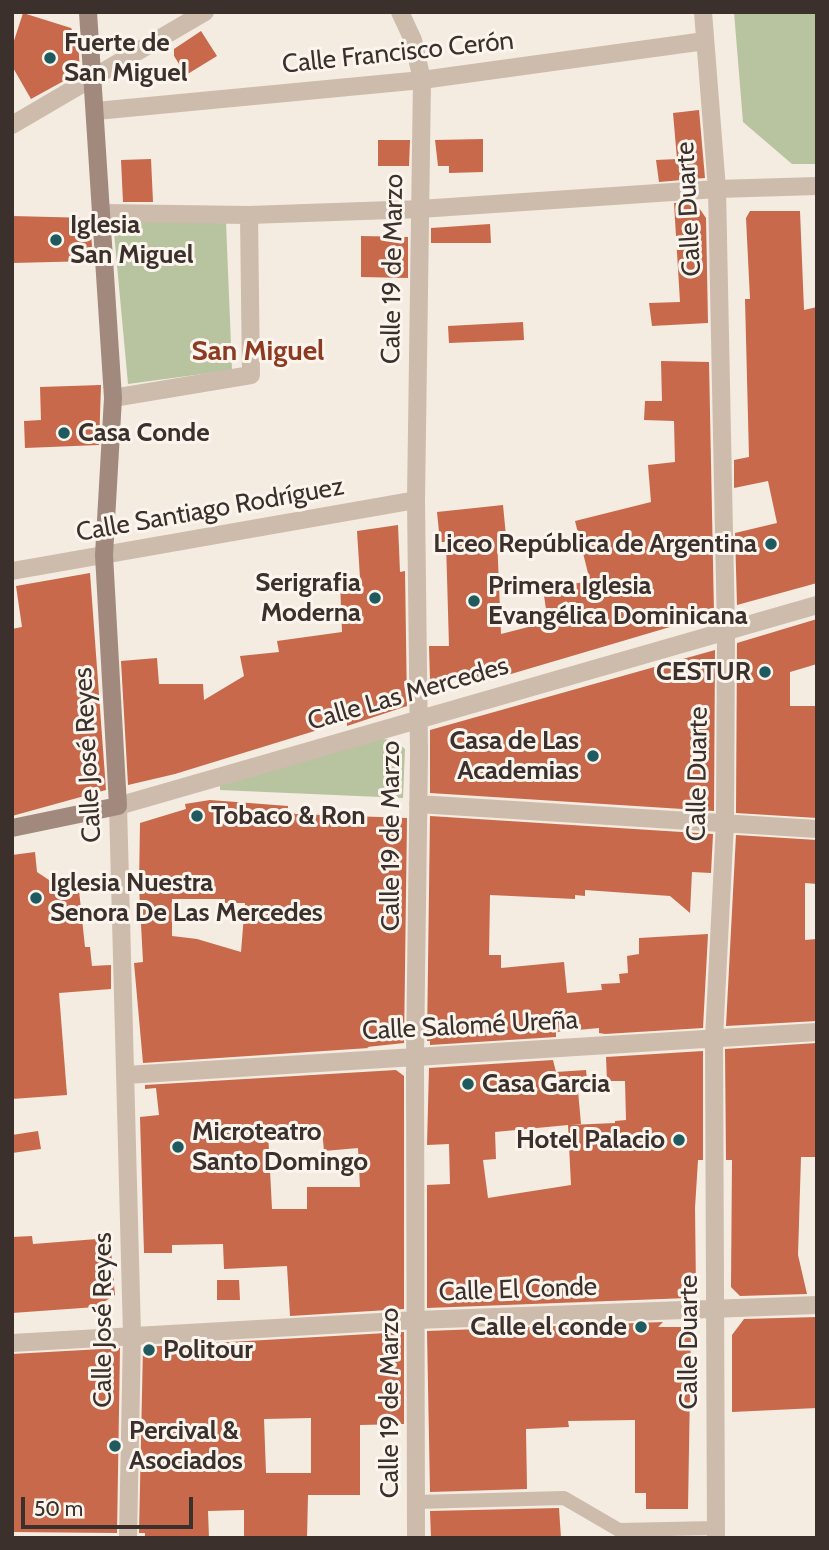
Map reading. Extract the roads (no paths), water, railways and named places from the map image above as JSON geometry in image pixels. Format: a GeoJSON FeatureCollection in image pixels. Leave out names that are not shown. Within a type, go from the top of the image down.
{"type":"FeatureCollection","features":[{"type":"Feature","properties":{"kind":"main road","name":"Calle José Reyes"},"geometry":{"type":"LineString","coordinates":[[88,12],[113,398],[104,555],[118,806]]}},
{"type":"Feature","properties":{"kind":"main road","name":"Calle Las Mercedes"},"geometry":{"type":"LineString","coordinates":[[12,828],[118,806]]}},
{"type":"Feature","properties":{"kind":"street"},"geometry":{"type":"LineString","coordinates":[[12,125],[93,75],[205,12]]}},
{"type":"Feature","properties":{"kind":"street","name":"Calle 19 de Marzo"},"geometry":{"type":"LineString","coordinates":[[400,12],[413,40],[422,79],[416,500],[416,1538]]}},
{"type":"Feature","properties":{"kind":"street","name":"Calle Duarte"},"geometry":{"type":"LineString","coordinates":[[703,12],[717,189],[726,631],[725,822],[714,1038],[716,1533]]}},
{"type":"Feature","properties":{"kind":"street","name":"Calle Francisco Cerón"},"geometry":{"type":"LineString","coordinates":[[96,111],[422,79],[705,41]]}},
{"type":"Feature","properties":{"kind":"street"},"geometry":{"type":"LineString","coordinates":[[103,213],[249,215],[420,209],[717,189],[817,186]]}},
{"type":"Feature","properties":{"kind":"street"},"geometry":{"type":"LineString","coordinates":[[113,398],[251,375],[249,215]]}},
{"type":"Feature","properties":{"kind":"street","name":"Calle Santiago Rodríguez"},"geometry":{"type":"LineString","coordinates":[[12,571],[416,500]]}},
{"type":"Feature","properties":{"kind":"street","name":"Calle Las Mercedes"},"geometry":{"type":"LineString","coordinates":[[118,806],[817,606]]}},
{"type":"Feature","properties":{"kind":"street"},"geometry":{"type":"LineString","coordinates":[[418,804],[817,830]]}},
{"type":"Feature","properties":{"kind":"street","name":"Calle José Reyes"},"geometry":{"type":"LineString","coordinates":[[118,806],[132,1335],[128,1538]]}},
{"type":"Feature","properties":{"kind":"street","name":"Calle Salomé Ureña"},"geometry":{"type":"LineString","coordinates":[[126,1075],[817,1032]]}},
{"type":"Feature","properties":{"kind":"street","name":"Calle El Conde"},"geometry":{"type":"LineString","coordinates":[[12,1343],[416,1320],[817,1305]]}},
{"type":"Feature","properties":{"kind":"lane"},"geometry":{"type":"LineString","coordinates":[[416,1503],[564,1498],[619,1530],[716,1533]]}},
{"type":"Feature","properties":{"kind":"place","name":"Fuerte de San Miguel"},"geometry":{"type":"Point","coordinates":[50,58]}},
{"type":"Feature","properties":{"kind":"place","name":"Iglesia San Miguel"},"geometry":{"type":"Point","coordinates":[56,240]}},
{"type":"Feature","properties":{"kind":"place","name":"Casa Conde"},"geometry":{"type":"Point","coordinates":[64,433]}},
{"type":"Feature","properties":{"kind":"place","name":"Liceo República de Argentina"},"geometry":{"type":"Point","coordinates":[771,544]}},
{"type":"Feature","properties":{"kind":"place","name":"Serigrafia Moderna"},"geometry":{"type":"Point","coordinates":[375,598]}},
{"type":"Feature","properties":{"kind":"place","name":"Primera Iglesia Evangélica Dominicana"},"geometry":{"type":"Point","coordinates":[474,601]}},
{"type":"Feature","properties":{"kind":"place","name":"CESTUR"},"geometry":{"type":"Point","coordinates":[765,672]}},
{"type":"Feature","properties":{"kind":"place","name":"Casa de Las Academias"},"geometry":{"type":"Point","coordinates":[593,756]}},
{"type":"Feature","properties":{"kind":"place","name":"Tobaco & Ron"},"geometry":{"type":"Point","coordinates":[197,816]}},
{"type":"Feature","properties":{"kind":"place","name":"Iglesia Nuestra Senora De Las Mercedes"},"geometry":{"type":"Point","coordinates":[36,898]}},
{"type":"Feature","properties":{"kind":"place","name":"Casa Garcia"},"geometry":{"type":"Point","coordinates":[468,1084]}},
{"type":"Feature","properties":{"kind":"place","name":"Hotel Palacio"},"geometry":{"type":"Point","coordinates":[679,1140]}},
{"type":"Feature","properties":{"kind":"place","name":"Microteatro Santo Domingo"},"geometry":{"type":"Point","coordinates":[178,1147]}},
{"type":"Feature","properties":{"kind":"place","name":"Calle el conde"},"geometry":{"type":"Point","coordinates":[641,1327]}},
{"type":"Feature","properties":{"kind":"place","name":"Politour"},"geometry":{"type":"Point","coordinates":[149,1350]}},
{"type":"Feature","properties":{"kind":"place","name":"Percival & Asociados"},"geometry":{"type":"Point","coordinates":[115,1446]}},
{"type":"Feature","properties":{"kind":"district","name":"San Miguel"},"geometry":{"type":"Point","coordinates":[258,352]}}]}
